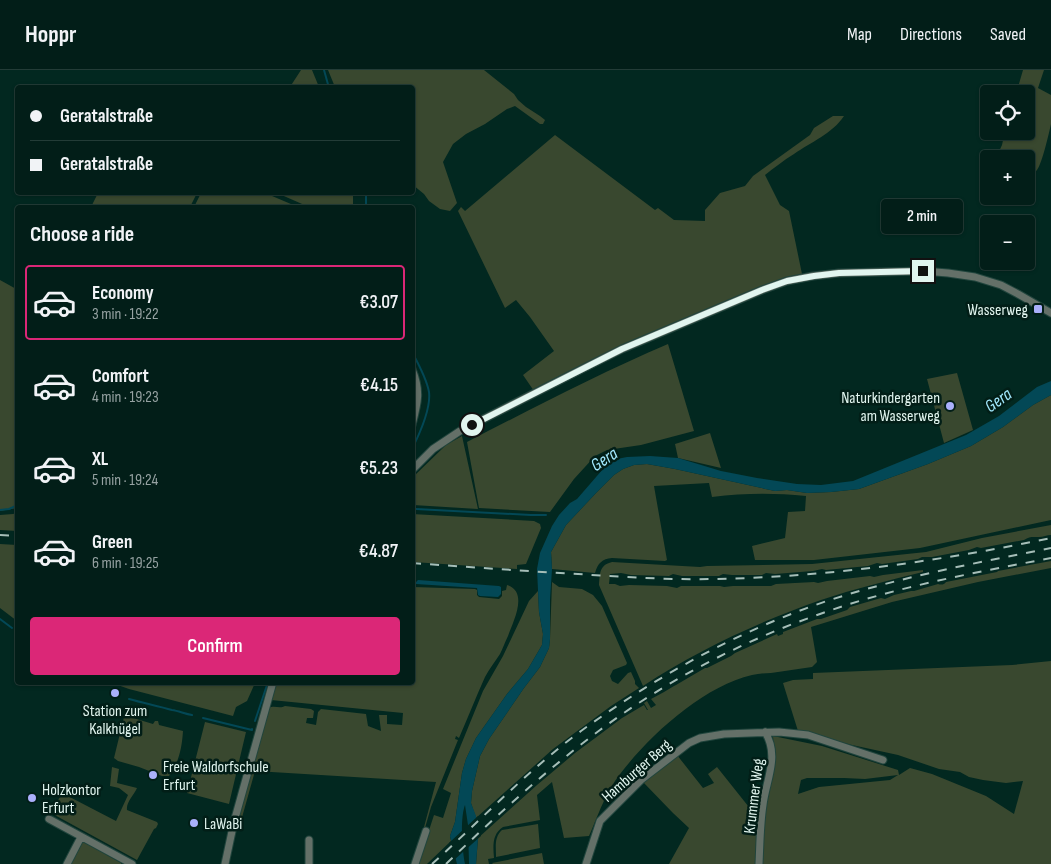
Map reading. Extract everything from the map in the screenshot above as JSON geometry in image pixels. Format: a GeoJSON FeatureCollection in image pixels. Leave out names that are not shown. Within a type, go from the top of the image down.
{"type":"FeatureCollection","features":[{"type":"Feature","properties":{"kind":"street"},"geometry":{"type":"LineString","coordinates":[[415,467],[433,449],[447,439],[582,369],[622,349],[787,281],[839,273],[948,272],[975,277],[1000,285],[1051,312]]}},
{"type":"Feature","properties":{"kind":"street"},"geometry":{"type":"LineString","coordinates":[[415,379],[418,389],[418,404],[415,414]]}},
{"type":"Feature","properties":{"kind":"street"},"geometry":{"type":"LineString","coordinates":[[225,864],[234,822],[272,685]]}},
{"type":"Feature","properties":{"kind":"street","name":"Hamburger Berg"},"geometry":{"type":"LineString","coordinates":[[586,864],[600,821],[640,780],[679,749],[695,740],[740,732],[788,732],[808,735],[882,760]]}},
{"type":"Feature","properties":{"kind":"street","name":"Krummer Weg"},"geometry":{"type":"LineString","coordinates":[[759,864],[763,805],[772,758],[771,744],[765,732]]}},
{"type":"Feature","properties":{"kind":"street"},"geometry":{"type":"LineString","coordinates":[[49,819],[129,863]]}},
{"type":"Feature","properties":{"kind":"street"},"geometry":{"type":"LineString","coordinates":[[415,864],[426,831]]}},
{"type":"Feature","properties":{"kind":"street"},"geometry":{"type":"LineString","coordinates":[[67,864],[81,837]]}},
{"type":"Feature","properties":{"kind":"street"},"geometry":{"type":"LineString","coordinates":[[308,864],[309,840]]}},
{"type":"Feature","properties":{"kind":"green space"},"geometry":{"type":"Polygon","coordinates":[[[301,70],[312,70],[318,85],[291,85],[301,70]]]}},
{"type":"Feature","properties":{"kind":"green space"},"geometry":{"type":"Polygon","coordinates":[[[328,70],[484,70],[514,94],[526,107],[545,120],[543,124],[540,124],[515,106],[466,134],[453,144],[443,162],[457,203],[450,211],[440,209],[415,187],[415,85],[334,85],[328,70]]]}},
{"type":"Feature","properties":{"kind":"green space"},"geometry":{"type":"Polygon","coordinates":[[[1023,70],[1044,70],[1038,88],[1051,95],[1051,124],[1039,167],[1035,172],[1035,150],[1000,150],[1003,140],[1035,140],[1035,85],[1019,85],[1023,70]]]}},
{"type":"Feature","properties":{"kind":"green space"},"geometry":{"type":"Polygon","coordinates":[[[833,116],[844,116],[834,128],[765,175],[780,205],[789,211],[802,274],[771,283],[534,391],[523,375],[554,351],[516,300],[505,308],[458,211],[461,207],[465,211],[555,135],[655,210],[658,208],[674,220],[705,221],[705,210],[720,193],[745,186],[753,176],[810,135],[814,128],[833,116]]]}},
{"type":"Feature","properties":{"kind":"green space"},"geometry":{"type":"Polygon","coordinates":[[[97,195],[196,195],[191,205],[92,205],[97,195]]]}},
{"type":"Feature","properties":{"kind":"green space"},"geometry":{"type":"Polygon","coordinates":[[[200,195],[270,195],[293,205],[195,205],[200,195]]]}},
{"type":"Feature","properties":{"kind":"green space"},"geometry":{"type":"Polygon","coordinates":[[[282,195],[353,195],[353,205],[304,205],[282,195]]]}},
{"type":"Feature","properties":{"kind":"green space"},"geometry":{"type":"Polygon","coordinates":[[[0,280],[15,288],[15,508],[0,511],[0,280]]]}},
{"type":"Feature","properties":{"kind":"green space"},"geometry":{"type":"Polygon","coordinates":[[[668,344],[694,431],[641,445],[607,450],[595,456],[574,479],[550,512],[479,508],[467,442],[592,379],[668,344]]]}},
{"type":"Feature","properties":{"kind":"green space","name":"Naturkindergarten am Wasserweg"},"geometry":{"type":"Polygon","coordinates":[[[957,373],[973,430],[944,443],[927,379],[957,373]]]}},
{"type":"Feature","properties":{"kind":"green space"},"geometry":{"type":"Polygon","coordinates":[[[1051,395],[1051,520],[920,548],[814,560],[755,560],[752,546],[785,538],[788,512],[805,511],[806,496],[759,494],[712,497],[709,483],[654,486],[667,560],[612,558],[601,562],[595,573],[552,569],[551,552],[566,525],[614,475],[634,465],[647,464],[675,469],[775,491],[787,490],[807,493],[859,489],[971,446],[1051,395]]]}},
{"type":"Feature","properties":{"kind":"green space"},"geometry":{"type":"Polygon","coordinates":[[[710,433],[721,468],[678,458],[675,444],[710,433]]]}},
{"type":"Feature","properties":{"kind":"green space"},"geometry":{"type":"Polygon","coordinates":[[[462,436],[478,509],[415,505],[415,475],[446,445],[462,436]]]}},
{"type":"Feature","properties":{"kind":"green space"},"geometry":{"type":"Polygon","coordinates":[[[15,514],[15,531],[0,530],[0,515],[15,514]]]}},
{"type":"Feature","properties":{"kind":"green space"},"geometry":{"type":"Polygon","coordinates":[[[415,514],[534,521],[540,524],[541,528],[526,564],[517,565],[517,569],[415,562],[415,514]]]}},
{"type":"Feature","properties":{"kind":"green space"},"geometry":{"type":"Polygon","coordinates":[[[1051,525],[1051,535],[1030,537],[1024,540],[981,548],[977,547],[932,557],[882,564],[877,563],[868,566],[775,574],[766,573],[762,575],[682,576],[673,574],[669,576],[610,574],[609,584],[677,588],[681,586],[771,586],[776,584],[818,583],[923,570],[923,572],[833,596],[774,618],[685,660],[643,686],[599,585],[602,568],[612,562],[700,567],[812,564],[926,552],[982,538],[1051,525]]]}},
{"type":"Feature","properties":{"kind":"green space"},"geometry":{"type":"Polygon","coordinates":[[[0,544],[15,545],[15,619],[0,608],[0,544]]]}},
{"type":"Feature","properties":{"kind":"green space"},"geometry":{"type":"Polygon","coordinates":[[[1051,561],[1051,568],[978,582],[892,602],[811,627],[817,662],[812,667],[752,675],[733,681],[694,703],[658,732],[627,765],[611,787],[589,836],[564,838],[552,782],[537,795],[540,820],[503,827],[495,837],[494,858],[488,859],[489,864],[476,864],[478,838],[537,785],[575,753],[622,718],[644,705],[648,710],[644,703],[647,701],[651,708],[656,705],[651,699],[705,668],[777,634],[778,636],[783,634],[783,632],[847,610],[850,607],[946,582],[1051,561]]]}},
{"type":"Feature","properties":{"kind":"green space"},"geometry":{"type":"Polygon","coordinates":[[[552,582],[559,587],[582,589],[593,595],[602,606],[627,663],[613,670],[610,676],[612,681],[618,684],[631,672],[635,684],[639,688],[611,706],[553,749],[476,818],[471,803],[480,756],[489,739],[540,667],[549,648],[552,582]]]}},
{"type":"Feature","properties":{"kind":"green space"},"geometry":{"type":"Polygon","coordinates":[[[507,585],[514,589],[517,594],[518,608],[516,616],[500,654],[485,677],[459,738],[456,736],[455,739],[458,740],[431,807],[425,828],[436,782],[255,771],[241,821],[238,821],[269,708],[285,706],[311,709],[314,711],[313,718],[307,718],[306,723],[316,725],[318,712],[321,709],[366,714],[368,726],[381,731],[379,715],[387,715],[387,724],[402,725],[403,713],[271,700],[275,685],[415,685],[415,587],[475,589],[479,597],[499,599],[502,596],[502,591],[506,590],[507,585]]]}},
{"type":"Feature","properties":{"kind":"green space"},"geometry":{"type":"Polygon","coordinates":[[[538,591],[543,634],[542,645],[528,669],[507,694],[476,738],[466,759],[462,773],[455,822],[450,836],[451,841],[427,864],[418,864],[434,815],[443,818],[451,793],[443,789],[483,691],[503,656],[529,601],[538,591]]]}},
{"type":"Feature","properties":{"kind":"green space"},"geometry":{"type":"Polygon","coordinates":[[[1051,661],[1051,864],[761,864],[763,825],[774,754],[773,736],[822,746],[898,770],[899,775],[910,768],[932,774],[986,796],[1014,814],[1023,781],[1006,783],[969,777],[960,772],[939,769],[898,755],[798,731],[783,683],[793,680],[813,679],[813,673],[1012,665],[1051,661]],[[898,775],[865,779],[807,778],[801,780],[798,794],[819,787],[890,780],[898,775]]]}},
{"type":"Feature","properties":{"kind":"green space"},"geometry":{"type":"Polygon","coordinates":[[[118,685],[254,685],[247,701],[236,707],[233,716],[118,685]]]}},
{"type":"Feature","properties":{"kind":"green space"},"geometry":{"type":"Polygon","coordinates":[[[124,717],[153,724],[155,721],[158,721],[159,725],[183,731],[179,755],[169,776],[162,776],[114,758],[124,717]]]}},
{"type":"Feature","properties":{"kind":"green space"},"geometry":{"type":"Polygon","coordinates":[[[205,722],[246,732],[229,804],[187,793],[205,722]]]}},
{"type":"Feature","properties":{"kind":"green space"},"geometry":{"type":"Polygon","coordinates":[[[677,755],[703,788],[714,783],[708,774],[717,767],[760,821],[757,864],[669,864],[689,828],[642,781],[677,755]]]}},
{"type":"Feature","properties":{"kind":"green space"},"geometry":{"type":"Polygon","coordinates":[[[112,767],[119,769],[117,783],[137,788],[129,801],[127,810],[158,824],[137,860],[51,813],[62,793],[116,821],[128,795],[119,788],[110,786],[112,767]]]}},
{"type":"Feature","properties":{"kind":"green space"},"geometry":{"type":"Polygon","coordinates":[[[538,824],[540,848],[496,857],[497,839],[502,830],[538,824]]]}},
{"type":"Feature","properties":{"kind":"green space"},"geometry":{"type":"Polygon","coordinates":[[[82,841],[121,863],[121,864],[70,864],[82,841]]]}},
{"type":"Feature","properties":{"kind":"green space"},"geometry":{"type":"Polygon","coordinates":[[[542,853],[544,864],[492,863],[542,853]]]}},
{"type":"Feature","properties":{"kind":"water"},"geometry":{"type":"Polygon","coordinates":[[[1051,381],[1051,395],[971,446],[859,489],[807,493],[787,490],[775,491],[647,464],[634,465],[614,475],[566,525],[551,552],[549,648],[540,667],[489,739],[480,756],[471,803],[476,816],[478,838],[476,864],[469,864],[468,825],[465,805],[462,818],[462,834],[465,864],[457,864],[450,836],[455,822],[462,773],[466,759],[476,738],[507,694],[528,669],[542,645],[543,634],[539,612],[537,569],[540,553],[559,515],[570,503],[577,499],[603,469],[617,459],[650,456],[678,458],[721,471],[797,484],[821,485],[853,481],[966,435],[999,416],[1037,387],[1051,381]]]}},
{"type":"Feature","properties":{"kind":"water"},"geometry":{"type":"Polygon","coordinates":[[[418,580],[499,586],[501,587],[501,594],[498,597],[480,596],[478,595],[477,588],[416,584],[418,580]]]}},
{"type":"Feature","properties":{"kind":"pier"},"geometry":{"type":"Polygon","coordinates":[[[478,816],[481,836],[454,860],[449,843],[478,816]]]}},
{"type":"Feature","properties":{"kind":"waterway"},"geometry":{"type":"LineString","coordinates":[[324,70],[328,85]]}},
{"type":"Feature","properties":{"kind":"waterway"},"geometry":{"type":"LineString","coordinates":[[366,195],[366,205]]}},
{"type":"Feature","properties":{"kind":"waterway"},"geometry":{"type":"LineString","coordinates":[[415,358],[429,392],[424,421],[415,442]]}},
{"type":"Feature","properties":{"kind":"waterway"},"geometry":{"type":"LineString","coordinates":[[0,510],[15,506]]}},
{"type":"Feature","properties":{"kind":"waterway"},"geometry":{"type":"LineString","coordinates":[[416,509],[546,515]]}},
{"type":"Feature","properties":{"kind":"waterway"},"geometry":{"type":"LineString","coordinates":[[0,619],[12,628]]}},
{"type":"Feature","properties":{"kind":"waterway"},"geometry":{"type":"LineString","coordinates":[[255,721],[267,685]]}},
{"type":"Feature","properties":{"kind":"waterway"},"geometry":{"type":"LineString","coordinates":[[129,699],[192,715]]}},
{"type":"Feature","properties":{"kind":"waterway"},"geometry":{"type":"LineString","coordinates":[[203,718],[252,729]]}},
{"type":"Feature","properties":{"kind":"railway"},"geometry":{"type":"LineString","coordinates":[[0,535],[15,536]]}},
{"type":"Feature","properties":{"kind":"railway"},"geometry":{"type":"LineString","coordinates":[[415,563],[646,578],[757,578],[926,561],[1051,538]]}},
{"type":"Feature","properties":{"kind":"railway"},"geometry":{"type":"LineString","coordinates":[[432,864],[523,779],[581,731],[639,692],[730,641],[794,613],[855,592],[938,571],[1051,548]]}},
{"type":"Feature","properties":{"kind":"railway"},"geometry":{"type":"LineString","coordinates":[[446,864],[521,795],[600,730],[651,695],[706,664],[762,637],[848,604],[934,582],[1051,558]]}},
{"type":"Feature","properties":{"kind":"place","name":"Wasserweg"},"geometry":{"type":"Point","coordinates":[1038,309]}},
{"type":"Feature","properties":{"kind":"place","name":"Naturkindergarten am Wasserweg"},"geometry":{"type":"Point","coordinates":[950,406]}},
{"type":"Feature","properties":{"kind":"place","name":"Station zum Kalkhügel"},"geometry":{"type":"Point","coordinates":[115,693]}},
{"type":"Feature","properties":{"kind":"place","name":"Freie Waldorfschule Erfurt"},"geometry":{"type":"Point","coordinates":[153,775]}},
{"type":"Feature","properties":{"kind":"place","name":"Holzkontor Erfurt"},"geometry":{"type":"Point","coordinates":[32,798]}},
{"type":"Feature","properties":{"kind":"place","name":"LaWaBi"},"geometry":{"type":"Point","coordinates":[194,823]}},
{"type":"Feature","properties":{"kind":"route"},"geometry":{"type":"LineString","coordinates":[[472,425],[622,349],[787,281],[839,273],[923,271]]}},
{"type":"Feature","properties":{"kind":"water label","name":"Gera"},"geometry":{"type":"Point","coordinates":[998,400]}},
{"type":"Feature","properties":{"kind":"water label","name":"Gera"},"geometry":{"type":"Point","coordinates":[604,459]}}]}
